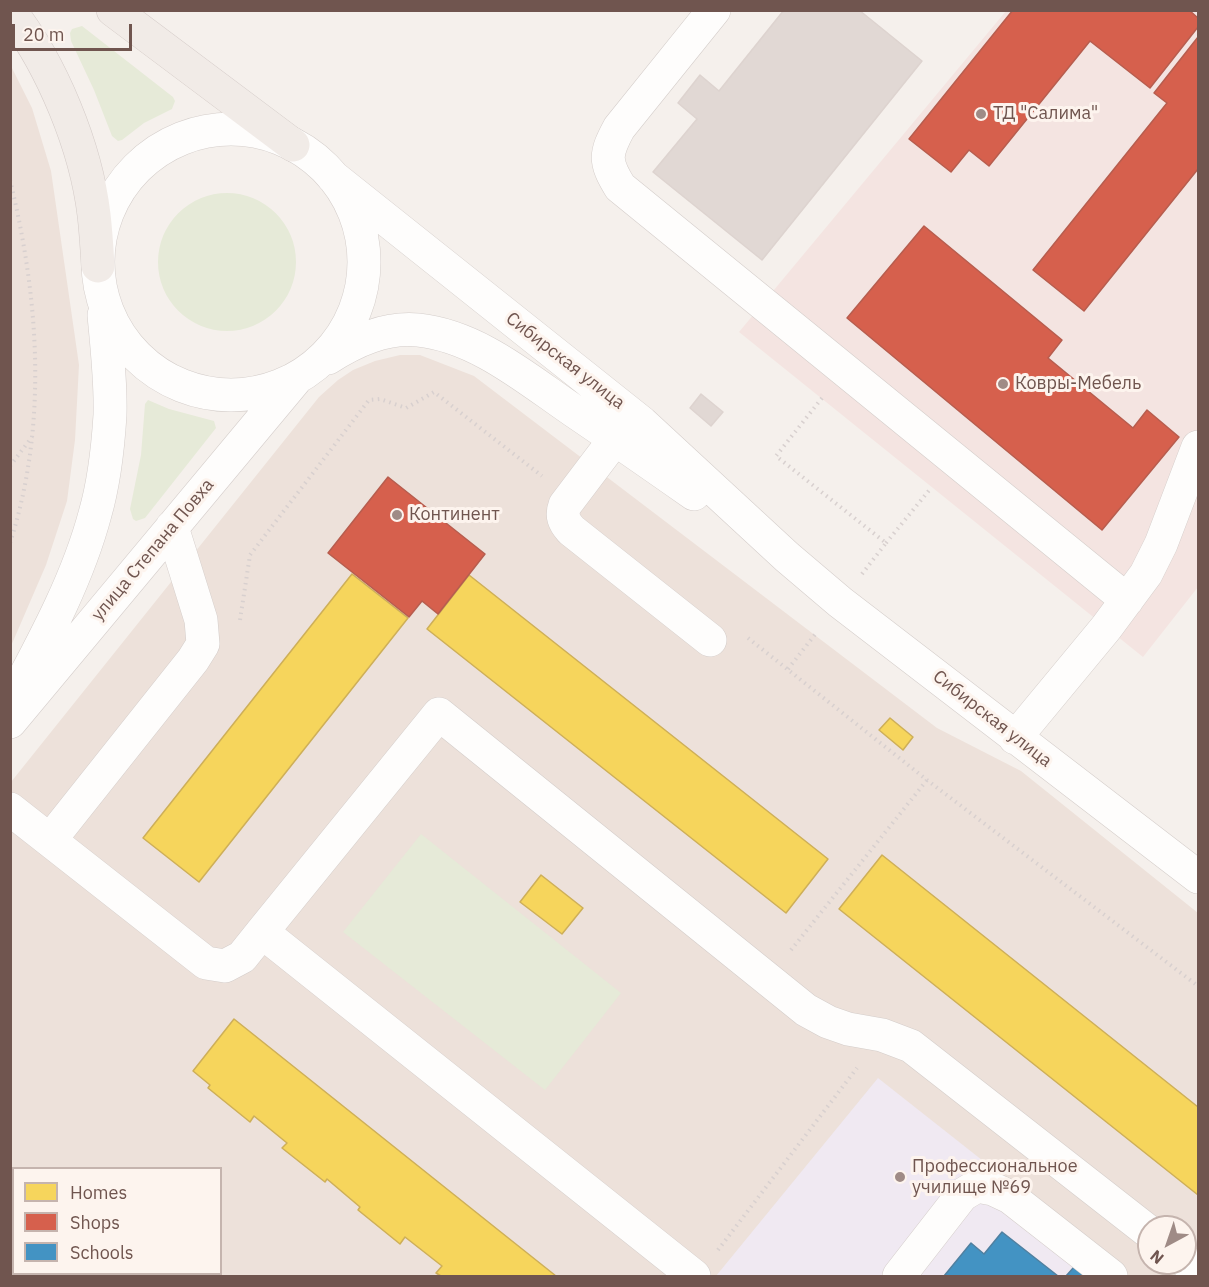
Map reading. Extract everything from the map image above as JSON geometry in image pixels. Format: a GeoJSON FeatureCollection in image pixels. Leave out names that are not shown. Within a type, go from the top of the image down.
{"type":"FeatureCollection","features":[{"type":"Feature","properties":{"kind":"main road"},"geometry":{"type":"LineString","coordinates":[[113,10],[293,145]]}},
{"type":"Feature","properties":{"kind":"main road"},"geometry":{"type":"LineString","coordinates":[[10,11],[21,24],[47,69],[68,116],[84,168],[94,213],[98,266]]}},
{"type":"Feature","properties":{"kind":"street"},"geometry":{"type":"LineString","coordinates":[[714,10],[619,128],[608,147],[608,169],[620,187],[1127,600]]}},
{"type":"Feature","properties":{"kind":"street"},"geometry":{"type":"LineString","coordinates":[[10,703],[68,588],[96,513],[110,414],[103,298],[98,266],[101,233],[114,200],[134,172],[160,149],[192,135],[226,129],[260,133],[293,145],[333,177],[348,200],[363,242],[363,278],[354,313],[337,344],[303,374],[279,386],[245,395],[209,394],[183,386],[161,375],[135,354],[115,328],[103,298]]}},
{"type":"Feature","properties":{"kind":"street","name":"Сибирская улица"},"geometry":{"type":"LineString","coordinates":[[333,177],[642,423],[787,557],[840,602],[1198,877]]}},
{"type":"Feature","properties":{"kind":"street","name":"Сибирская улица"},"geometry":{"type":"LineString","coordinates":[[303,374],[346,347],[368,337],[392,331],[417,330],[472,345],[511,368],[787,557]]}},
{"type":"Feature","properties":{"kind":"street","name":"улица Степана Повха"},"geometry":{"type":"LineString","coordinates":[[10,722],[303,374]]}},
{"type":"Feature","properties":{"kind":"street"},"geometry":{"type":"LineString","coordinates":[[615,439],[570,498],[562,512],[564,522],[571,530],[710,640]]}},
{"type":"Feature","properties":{"kind":"street"},"geometry":{"type":"LineString","coordinates":[[1015,738],[1146,574],[1161,544],[1198,447]]}},
{"type":"Feature","properties":{"kind":"street"},"geometry":{"type":"LineString","coordinates":[[50,840],[193,660],[202,644],[201,620],[172,527]]}},
{"type":"Feature","properties":{"kind":"street"},"geometry":{"type":"LineString","coordinates":[[10,809],[206,963],[225,966],[242,957],[439,714],[806,1010],[828,1022],[848,1029],[882,1035],[911,1046],[1137,1223]]}},
{"type":"Feature","properties":{"kind":"street"},"geometry":{"type":"LineString","coordinates":[[262,932],[705,1265]]}},
{"type":"Feature","properties":{"kind":"street"},"geometry":{"type":"LineString","coordinates":[[898,1276],[962,1195],[977,1186],[993,1189],[1010,1197],[1111,1276]]}},
{"type":"Feature","properties":{"kind":"path"},"geometry":{"type":"LineString","coordinates":[[10,180],[25,252],[36,366],[33,436],[22,507],[10,543]]}},
{"type":"Feature","properties":{"kind":"path"},"geometry":{"type":"LineString","coordinates":[[844,370],[776,456],[886,543]]}},
{"type":"Feature","properties":{"kind":"path"},"geometry":{"type":"LineString","coordinates":[[369,400],[380,399],[406,408],[434,392],[570,498]]}},
{"type":"Feature","properties":{"kind":"path"},"geometry":{"type":"LineString","coordinates":[[10,466],[33,436]]}},
{"type":"Feature","properties":{"kind":"path"},"geometry":{"type":"LineString","coordinates":[[788,669],[954,459]]}},
{"type":"Feature","properties":{"kind":"path"},"geometry":{"type":"LineString","coordinates":[[743,634],[927,780],[1198,986]]}},
{"type":"Feature","properties":{"kind":"path"},"geometry":{"type":"LineString","coordinates":[[768,979],[927,780]]}},
{"type":"Feature","properties":{"kind":"path"},"geometry":{"type":"LineString","coordinates":[[705,1265],[882,1035]]}},
{"type":"Feature","properties":{"kind":"shaded area"},"geometry":{"type":"Polygon","coordinates":[[[1006,11],[1198,11],[1198,587],[1143,657],[739,332],[1006,11]]]}},
{"type":"Feature","properties":{"kind":"shaded area"},"geometry":{"type":"Polygon","coordinates":[[[11,66],[32,108],[51,171],[79,365],[75,440],[67,501],[46,565],[11,646],[11,66]]]}},
{"type":"Feature","properties":{"kind":"shaded area"},"geometry":{"type":"Polygon","coordinates":[[[400,355],[420,355],[474,376],[937,728],[1021,771],[1198,913],[1198,1276],[11,1276],[11,782],[319,397],[353,370],[375,361],[400,355]]]}},
{"type":"Feature","properties":{"kind":"shaded area","name":"Профессиональное училище №69"},"geometry":{"type":"Polygon","coordinates":[[[878,1078],[1129,1276],[716,1276],[878,1078]]]}},
{"type":"Feature","properties":{"kind":"green space"},"geometry":{"type":"Polygon","coordinates":[[[82,26],[173,97],[175,101],[172,109],[144,123],[122,140],[118,141],[112,136],[71,41],[72,29],[82,26]]]}},
{"type":"Feature","properties":{"kind":"green space"},"geometry":{"type":"Polygon","coordinates":[[[227,193],[253,198],[276,213],[291,236],[296,262],[291,288],[276,311],[253,326],[227,331],[201,326],[178,311],[163,288],[158,262],[163,236],[178,213],[201,198],[227,193]]]}},
{"type":"Feature","properties":{"kind":"green space"},"geometry":{"type":"Polygon","coordinates":[[[148,400],[169,409],[214,421],[216,428],[145,518],[136,521],[130,509],[141,455],[145,404],[148,400]]]}},
{"type":"Feature","properties":{"kind":"green space"},"geometry":{"type":"Polygon","coordinates":[[[421,834],[621,993],[545,1090],[343,932],[421,834]]]}},
{"type":"Feature","properties":{"kind":"building: Homes"},"geometry":{"type":"Polygon","coordinates":[[[352,574],[408,618],[199,882],[143,838],[352,574]]]}},
{"type":"Feature","properties":{"kind":"building: Homes"},"geometry":{"type":"Polygon","coordinates":[[[469,575],[828,859],[786,913],[427,629],[469,575]]]}},
{"type":"Feature","properties":{"kind":"building: Homes"},"geometry":{"type":"Polygon","coordinates":[[[890,718],[913,737],[903,750],[879,730],[890,718]]]}},
{"type":"Feature","properties":{"kind":"building: Homes"},"geometry":{"type":"Polygon","coordinates":[[[882,855],[1198,1107],[1198,1195],[839,909],[882,855]]]}},
{"type":"Feature","properties":{"kind":"building: Homes"},"geometry":{"type":"Polygon","coordinates":[[[541,875],[583,908],[562,934],[520,902],[541,875]]]}},
{"type":"Feature","properties":{"kind":"building: Homes"},"geometry":{"type":"Polygon","coordinates":[[[234,1019],[556,1276],[441,1276],[436,1273],[442,1266],[405,1237],[400,1244],[358,1210],[360,1207],[327,1179],[325,1182],[282,1148],[287,1143],[254,1116],[250,1122],[208,1088],[210,1085],[193,1071],[234,1019]]]}},
{"type":"Feature","properties":{"kind":"building: Shops","name":"ТД \"Салима\""},"geometry":{"type":"Polygon","coordinates":[[[1013,10],[1189,10],[1198,18],[1198,27],[1150,88],[1090,41],[989,166],[969,150],[951,172],[909,139],[1013,10]]]}},
{"type":"Feature","properties":{"kind":"building: Shops"},"geometry":{"type":"Polygon","coordinates":[[[1198,37],[1198,169],[1084,311],[1033,270],[1167,103],[1154,93],[1198,37]]]}},
{"type":"Feature","properties":{"kind":"building: Shops","name":"Ковры-Мебель"},"geometry":{"type":"Polygon","coordinates":[[[924,226],[1062,340],[1048,358],[1133,428],[1147,410],[1179,437],[1102,530],[847,318],[924,226]]]}},
{"type":"Feature","properties":{"kind":"building: Shops","name":"Континент"},"geometry":{"type":"Polygon","coordinates":[[[388,477],[485,554],[438,614],[422,601],[409,617],[328,553],[388,477]]]}},
{"type":"Feature","properties":{"kind":"building: Schools"},"geometry":{"type":"Polygon","coordinates":[[[1002,1232],[1058,1276],[944,1276],[971,1243],[984,1254],[1002,1232]]]}},
{"type":"Feature","properties":{"kind":"building: Schools"},"geometry":{"type":"Polygon","coordinates":[[[1074,1267],[1085,1276],[1066,1276],[1074,1267]]]}},
{"type":"Feature","properties":{"kind":"building: Other"},"geometry":{"type":"Polygon","coordinates":[[[784,10],[859,10],[922,61],[762,260],[653,172],[697,119],[678,103],[700,75],[719,91],[784,10]]]}},
{"type":"Feature","properties":{"kind":"building: Other"},"geometry":{"type":"Polygon","coordinates":[[[701,394],[723,412],[711,426],[690,408],[701,394]]]}},
{"type":"Feature","properties":{"kind":"place","name":"ТД \"Салима\""},"geometry":{"type":"Point","coordinates":[981,114]}},
{"type":"Feature","properties":{"kind":"place","name":"Ковры-Мебель"},"geometry":{"type":"Point","coordinates":[1003,384]}},
{"type":"Feature","properties":{"kind":"place","name":"Континент"},"geometry":{"type":"Point","coordinates":[397,515]}},
{"type":"Feature","properties":{"kind":"place","name":"Профессиональное училище №69"},"geometry":{"type":"Point","coordinates":[900,1177]}}]}
